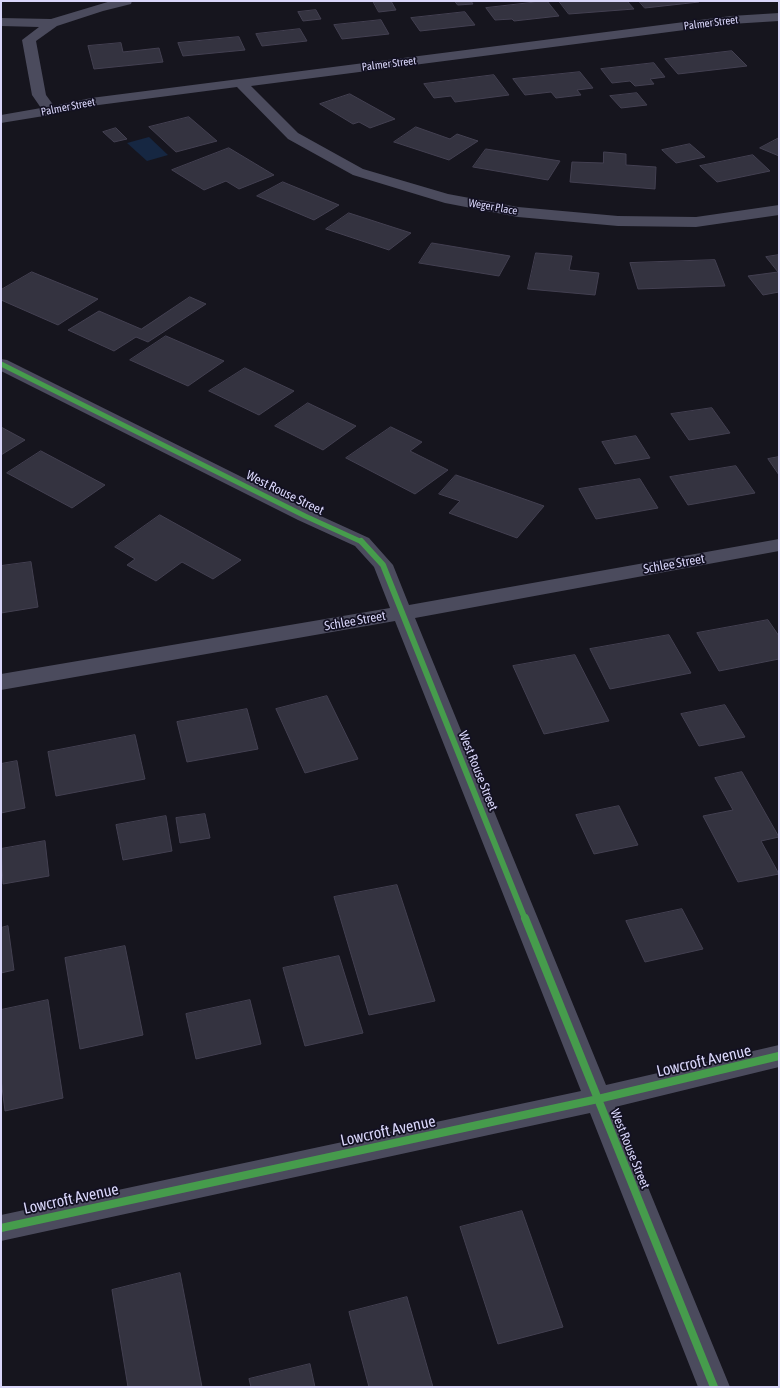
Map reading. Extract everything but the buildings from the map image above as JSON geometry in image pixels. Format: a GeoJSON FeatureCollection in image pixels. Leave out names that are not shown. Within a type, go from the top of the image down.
{"type":"FeatureCollection","features":[{"type":"Feature","properties":{"kind":"street"},"geometry":{"type":"LineString","coordinates":[[50,111],[39,96],[29,40],[52,23],[98,8],[126,1]]}},
{"type":"Feature","properties":{"kind":"street","name":"Palmer Street"},"geometry":{"type":"LineString","coordinates":[[1,119],[50,111],[91,102],[731,20],[779,17]]}},
{"type":"Feature","properties":{"kind":"street"},"geometry":{"type":"LineString","coordinates":[[1,22],[52,23]]}},
{"type":"Feature","properties":{"kind":"street","name":"Weger Place"},"geometry":{"type":"LineString","coordinates":[[241,83],[293,136],[358,172],[445,198],[518,212],[618,221],[696,222],[779,210]]}},
{"type":"Feature","properties":{"kind":"street","name":"West Rouse Street"},"geometry":{"type":"LineString","coordinates":[[1,364],[305,516],[362,542],[383,564],[714,1387]]}},
{"type":"Feature","properties":{"kind":"street","name":"Schlee Street"},"geometry":{"type":"LineString","coordinates":[[1,682],[403,613],[779,545]]}},
{"type":"Feature","properties":{"kind":"street","name":"Lowcroft Avenue"},"geometry":{"type":"LineString","coordinates":[[1,1228],[598,1099],[779,1056]]}},
{"type":"Feature","properties":{"kind":"water"},"geometry":{"type":"Polygon","coordinates":[[[149,137],[168,155],[147,161],[127,143],[149,137]]]}},
{"type":"Feature","properties":{"kind":"cycle path"},"geometry":{"type":"LineString","coordinates":[[1,364],[305,516],[362,542],[383,565],[714,1387]]}},
{"type":"Feature","properties":{"kind":"cycle path"},"geometry":{"type":"LineString","coordinates":[[1,1228],[598,1099],[779,1056]]}}]}
